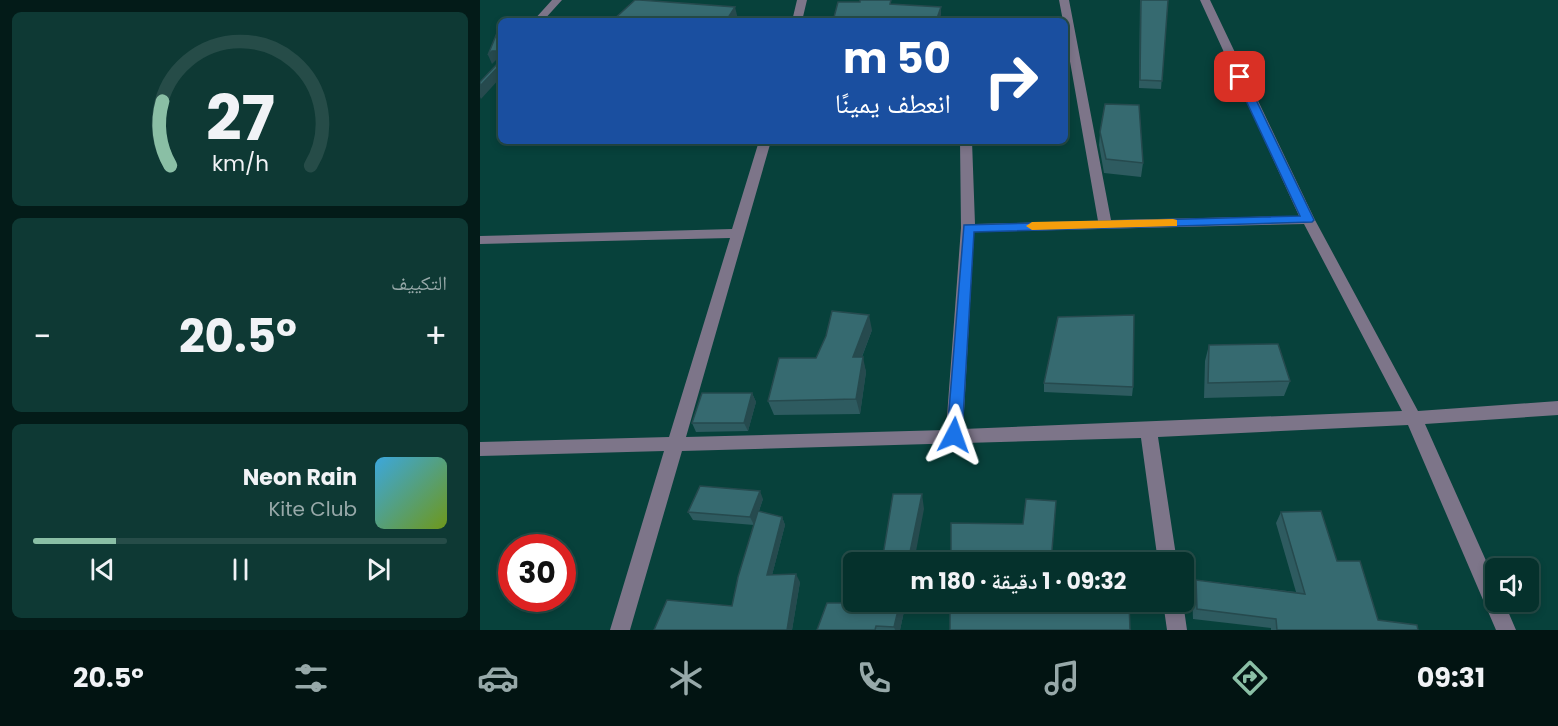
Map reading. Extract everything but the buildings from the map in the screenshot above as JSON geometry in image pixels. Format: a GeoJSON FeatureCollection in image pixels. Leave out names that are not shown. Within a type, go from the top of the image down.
{"type":"FeatureCollection","features":[{"type":"Feature","properties":{"kind":"street"},"geometry":{"type":"LineString","coordinates":[[541,18],[557,0]]}},
{"type":"Feature","properties":{"kind":"street"},"geometry":{"type":"LineString","coordinates":[[798,18],[802,0]]}},
{"type":"Feature","properties":{"kind":"street"},"geometry":{"type":"LineString","coordinates":[[1064,0],[1066,18]]}},
{"type":"Feature","properties":{"kind":"street"},"geometry":{"type":"LineString","coordinates":[[1205,0],[1308,220],[1414,419],[1506,630]]}},
{"type":"Feature","properties":{"kind":"street"},"geometry":{"type":"LineString","coordinates":[[1068,44],[1071,77],[1105,225]]}},
{"type":"Feature","properties":{"kind":"street"},"geometry":{"type":"LineString","coordinates":[[620,630],[764,144]]}},
{"type":"Feature","properties":{"kind":"street"},"geometry":{"type":"LineString","coordinates":[[954,435],[968,228],[966,144]]}},
{"type":"Feature","properties":{"kind":"street"},"geometry":{"type":"LineString","coordinates":[[968,228],[1308,220]]}},
{"type":"Feature","properties":{"kind":"street"},"geometry":{"type":"LineString","coordinates":[[480,240],[737,233]]}},
{"type":"Feature","properties":{"kind":"street"},"geometry":{"type":"LineString","coordinates":[[480,449],[1149,431],[1414,419],[1558,408]]}},
{"type":"Feature","properties":{"kind":"street"},"geometry":{"type":"LineString","coordinates":[[1149,431],[1167,552]]}},
{"type":"Feature","properties":{"kind":"street"},"geometry":{"type":"LineString","coordinates":[[1174,612],[1177,630]]}},
{"type":"Feature","properties":{"kind":"slow traffic"},"geometry":{"type":"LineString","coordinates":[[1032,226],[1173,223]]}},
{"type":"Feature","properties":{"kind":"route"},"geometry":{"type":"LineString","coordinates":[[954,435],[968,228],[1308,220],[1240,77]]}}]}
